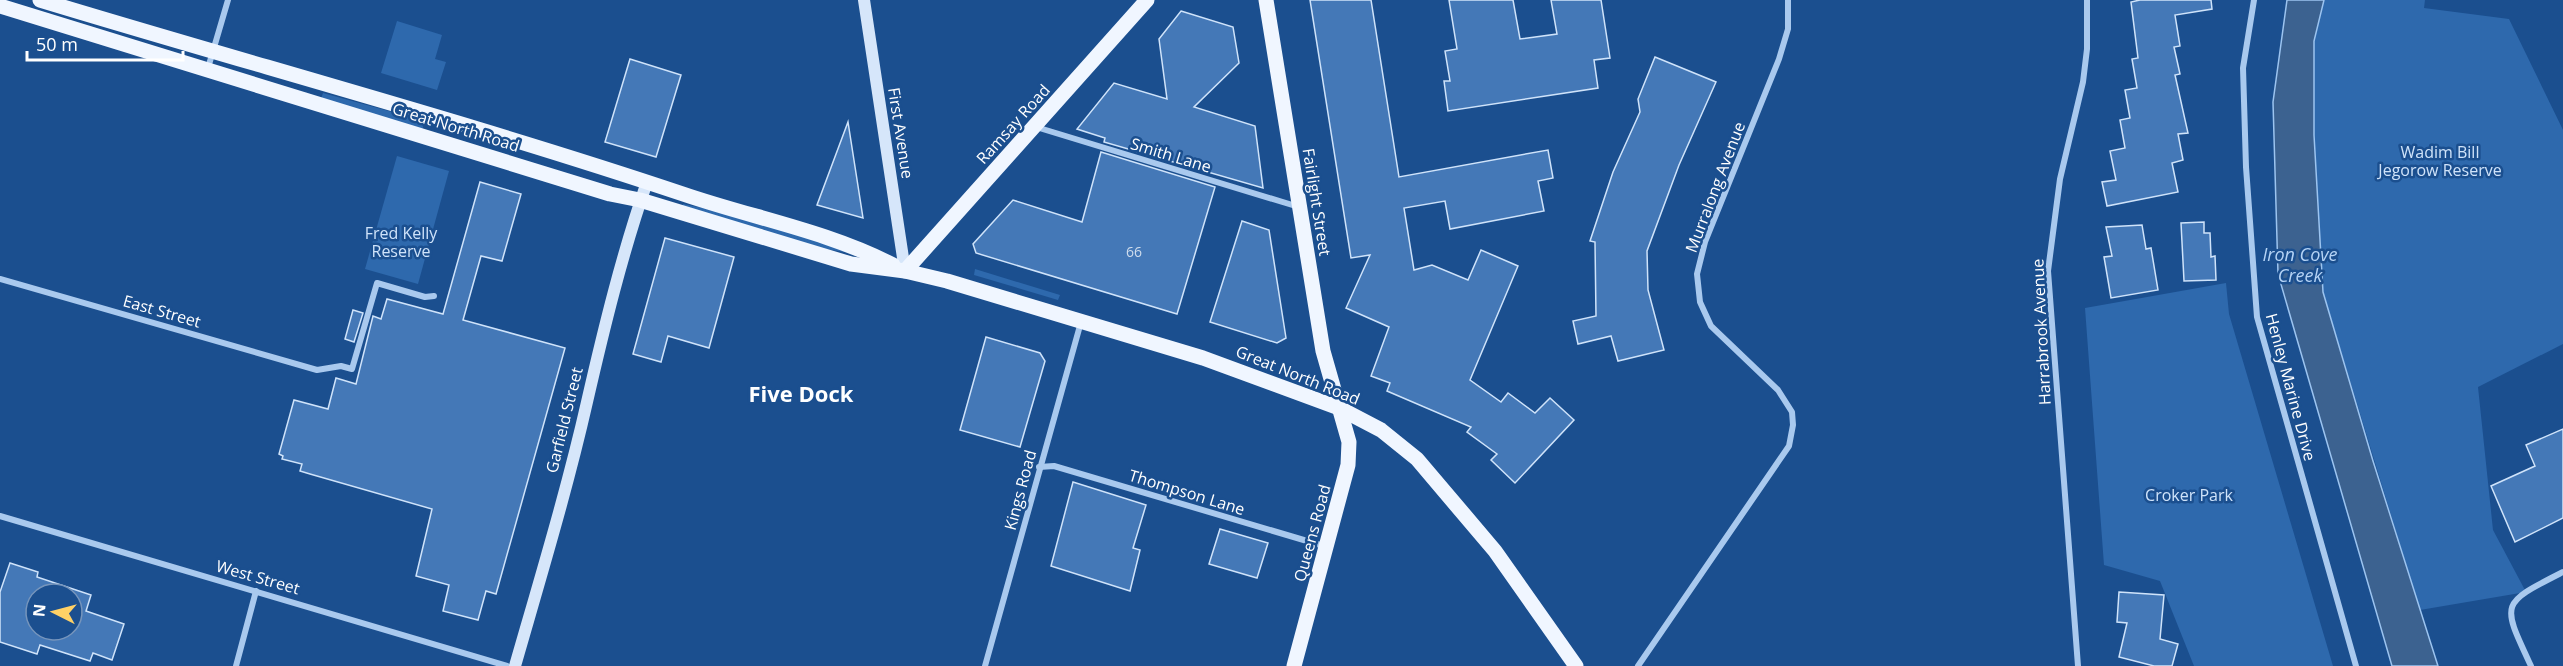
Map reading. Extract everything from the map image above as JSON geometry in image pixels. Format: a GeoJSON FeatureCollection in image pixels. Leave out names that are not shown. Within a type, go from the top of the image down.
{"type":"FeatureCollection","features":[{"type":"Feature","properties":{"kind":"main road","name":"Great North Road"},"geometry":{"type":"LineString","coordinates":[[40,0],[856,246],[905,271]]}},
{"type":"Feature","properties":{"kind":"main road","name":"Ramsay Road"},"geometry":{"type":"LineString","coordinates":[[905,271],[1147,0]]}},
{"type":"Feature","properties":{"kind":"main road","name":"Fairlight Street"},"geometry":{"type":"LineString","coordinates":[[1266,0],[1323,351],[1339,408]]}},
{"type":"Feature","properties":{"kind":"main road","name":"Great North Road"},"geometry":{"type":"LineString","coordinates":[[0,6],[609,194],[640,200],[851,264],[905,271],[1081,321],[1203,358],[1339,408],[1381,430],[1417,459],[1495,551],[1576,666]]}},
{"type":"Feature","properties":{"kind":"main road","name":"Queens Road"},"geometry":{"type":"LineString","coordinates":[[1294,666],[1348,465],[1349,442],[1339,408]]}},
{"type":"Feature","properties":{"kind":"street"},"geometry":{"type":"LineString","coordinates":[[208,69],[228,0]]}},
{"type":"Feature","properties":{"kind":"street","name":"First Avenue"},"geometry":{"type":"LineString","coordinates":[[864,0],[905,271]]}},
{"type":"Feature","properties":{"kind":"street","name":"Murralong Avenue"},"geometry":{"type":"LineString","coordinates":[[1638,666],[1789,446],[1792,412],[1778,390],[1711,326],[1700,302],[1697,274],[1705,242],[1779,59],[1788,29],[1788,0]]}},
{"type":"Feature","properties":{"kind":"street","name":"Harrabrook Avenue"},"geometry":{"type":"LineString","coordinates":[[2078,666],[2048,271],[2060,179],[2083,82],[2087,49],[2087,0]]}},
{"type":"Feature","properties":{"kind":"street","name":"Henley Marine Drive"},"geometry":{"type":"LineString","coordinates":[[2254,0],[2243,68],[2246,167],[2257,317],[2356,666]]}},
{"type":"Feature","properties":{"kind":"street","name":"Smith Lane"},"geometry":{"type":"LineString","coordinates":[[1035,127],[1299,208]]}},
{"type":"Feature","properties":{"kind":"street","name":"Garfield Street"},"geometry":{"type":"LineString","coordinates":[[515,666],[587,402],[597,352],[647,182]]}},
{"type":"Feature","properties":{"kind":"street","name":"East Street"},"geometry":{"type":"LineString","coordinates":[[0,279],[317,370],[341,366],[352,369],[377,283],[425,297],[434,296]]}},
{"type":"Feature","properties":{"kind":"street","name":"Kings Road"},"geometry":{"type":"LineString","coordinates":[[985,666],[1081,321]]}},
{"type":"Feature","properties":{"kind":"street","name":"Thompson Lane"},"geometry":{"type":"LineString","coordinates":[[1040,466],[1054,466],[1327,546]]}},
{"type":"Feature","properties":{"kind":"street","name":"West Street"},"geometry":{"type":"LineString","coordinates":[[0,516],[507,666]]}},
{"type":"Feature","properties":{"kind":"street"},"geometry":{"type":"LineString","coordinates":[[2531,666],[2512,626],[2510,611],[2520,593],[2563,572]]}},
{"type":"Feature","properties":{"kind":"street"},"geometry":{"type":"LineString","coordinates":[[236,666],[256,591]]}},
{"type":"Feature","properties":{"kind":"green space","name":"Wadim Bill Jegorow Reserve"},"geometry":{"type":"Polygon","coordinates":[[[2324,0],[2425,0],[2424,8],[2509,19],[2563,130],[2563,344],[2478,387],[2493,530],[2526,592],[2420,610],[2323,292],[2314,135],[2314,41],[2324,0]]]}},
{"type":"Feature","properties":{"kind":"green space"},"geometry":{"type":"Polygon","coordinates":[[[397,21],[442,35],[435,59],[446,62],[437,90],[381,73],[397,21]]]}},
{"type":"Feature","properties":{"kind":"green space"},"geometry":{"type":"Polygon","coordinates":[[[323,93],[425,121],[422,130],[321,99],[323,93]]]}},
{"type":"Feature","properties":{"kind":"green space","name":"Fred Kelly Reserve"},"geometry":{"type":"Polygon","coordinates":[[[397,156],[449,171],[418,284],[365,269],[397,156]]]}},
{"type":"Feature","properties":{"kind":"green space"},"geometry":{"type":"Polygon","coordinates":[[[683,204],[713,210],[846,249],[845,252],[811,247],[682,208],[683,204]]]}},
{"type":"Feature","properties":{"kind":"green space"},"geometry":{"type":"Polygon","coordinates":[[[975,269],[1060,295],[1058,300],[974,275],[975,269]]]}},
{"type":"Feature","properties":{"kind":"green space","name":"Croker Park"},"geometry":{"type":"Polygon","coordinates":[[[2226,283],[2229,314],[2333,666],[2194,666],[2160,581],[2104,565],[2085,308],[2226,283]]]}},
{"type":"Feature","properties":{"kind":"water","name":"Iron Cove Creek"},"geometry":{"type":"Polygon","coordinates":[[[2287,0],[2324,0],[2314,41],[2314,135],[2323,292],[2373,461],[2438,666],[2392,666],[2278,274],[2273,102],[2287,0]]]}},
{"type":"Feature","properties":{"kind":"building"},"geometry":{"type":"Polygon","coordinates":[[[1310,0],[1371,0],[1399,177],[1548,150],[1553,178],[1538,181],[1544,211],[1450,229],[1445,201],[1404,208],[1414,270],[1432,265],[1468,280],[1481,250],[1518,266],[1470,380],[1501,402],[1508,393],[1535,413],[1550,398],[1574,420],[1515,483],[1491,460],[1497,454],[1467,432],[1471,427],[1387,391],[1390,383],[1371,376],[1389,327],[1346,308],[1370,255],[1351,258],[1310,0]]]}},
{"type":"Feature","properties":{"kind":"building"},"geometry":{"type":"Polygon","coordinates":[[[1449,0],[1513,0],[1520,39],[1557,34],[1551,0],[1601,0],[1610,58],[1594,60],[1598,88],[1448,111],[1444,81],[1450,81],[1445,51],[1457,49],[1449,0]]]}},
{"type":"Feature","properties":{"kind":"building"},"geometry":{"type":"Polygon","coordinates":[[[2211,0],[2212,9],[2175,15],[2180,46],[2174,47],[2180,74],[2175,75],[2188,133],[2178,134],[2183,160],[2172,163],[2178,192],[2107,206],[2102,182],[2116,180],[2110,151],[2125,148],[2120,120],[2130,118],[2125,90],[2137,88],[2132,59],[2138,58],[2131,2],[2211,0]]]}},
{"type":"Feature","properties":{"kind":"building"},"geometry":{"type":"Polygon","coordinates":[[[1181,11],[1233,27],[1239,63],[1194,107],[1255,126],[1263,188],[1104,142],[1105,138],[1077,129],[1114,83],[1167,99],[1159,39],[1181,11]]]}},
{"type":"Feature","properties":{"kind":"building"},"geometry":{"type":"Polygon","coordinates":[[[1655,57],[1716,82],[1679,165],[1647,251],[1648,290],[1664,350],[1618,361],[1611,336],[1578,344],[1573,321],[1596,316],[1595,242],[1590,241],[1613,172],[1640,112],[1638,99],[1655,57]]]}},
{"type":"Feature","properties":{"kind":"building"},"geometry":{"type":"Polygon","coordinates":[[[630,59],[681,75],[656,157],[605,142],[630,59]]]}},
{"type":"Feature","properties":{"kind":"building"},"geometry":{"type":"Polygon","coordinates":[[[848,122],[863,218],[817,205],[848,122]]]}},
{"type":"Feature","properties":{"kind":"building"},"geometry":{"type":"Polygon","coordinates":[[[1101,152],[1215,187],[1177,314],[976,253],[973,244],[1013,200],[1082,222],[1101,152]]]}},
{"type":"Feature","properties":{"kind":"building"},"geometry":{"type":"Polygon","coordinates":[[[480,182],[521,194],[502,261],[481,256],[463,320],[565,348],[496,594],[486,591],[478,620],[443,611],[449,585],[416,576],[432,509],[300,471],[302,464],[282,459],[283,456],[279,454],[294,400],[328,409],[336,378],[356,384],[373,316],[381,319],[387,299],[443,314],[480,182]]]}},
{"type":"Feature","properties":{"kind":"building"},"geometry":{"type":"Polygon","coordinates":[[[1242,221],[1269,230],[1286,338],[1277,343],[1210,322],[1242,221]]]}},
{"type":"Feature","properties":{"kind":"building"},"geometry":{"type":"Polygon","coordinates":[[[2204,222],[2204,233],[2210,233],[2211,257],[2215,256],[2216,280],[2184,281],[2181,223],[2204,222]]]}},
{"type":"Feature","properties":{"kind":"building"},"geometry":{"type":"Polygon","coordinates":[[[2142,225],[2146,249],[2151,248],[2158,290],[2111,298],[2104,257],[2112,256],[2106,227],[2142,225]]]}},
{"type":"Feature","properties":{"kind":"building"},"geometry":{"type":"Polygon","coordinates":[[[665,238],[734,257],[709,348],[668,336],[661,362],[633,354],[665,238]]]}},
{"type":"Feature","properties":{"kind":"building"},"geometry":{"type":"Polygon","coordinates":[[[353,310],[363,313],[354,342],[345,339],[353,310]]]}},
{"type":"Feature","properties":{"kind":"building"},"geometry":{"type":"Polygon","coordinates":[[[986,337],[1040,353],[1045,361],[1020,447],[960,430],[986,337]]]}},
{"type":"Feature","properties":{"kind":"building"},"geometry":{"type":"Polygon","coordinates":[[[2563,429],[2563,518],[2515,542],[2491,486],[2535,466],[2526,445],[2563,429]]]}},
{"type":"Feature","properties":{"kind":"building"},"geometry":{"type":"Polygon","coordinates":[[[1073,482],[1146,505],[1133,548],[1140,550],[1130,591],[1051,566],[1073,482]]]}},
{"type":"Feature","properties":{"kind":"building"},"geometry":{"type":"Polygon","coordinates":[[[1220,529],[1268,543],[1257,578],[1209,564],[1220,529]]]}},
{"type":"Feature","properties":{"kind":"building"},"geometry":{"type":"Polygon","coordinates":[[[10,563],[38,572],[37,577],[52,582],[24,582],[24,642],[84,642],[84,593],[91,595],[86,611],[124,624],[112,660],[93,653],[90,661],[40,645],[37,654],[0,642],[0,592],[10,563]]]}},
{"type":"Feature","properties":{"kind":"building"},"geometry":{"type":"Polygon","coordinates":[[[2119,592],[2164,595],[2160,639],[2178,644],[2172,666],[2154,666],[2119,657],[2127,623],[2117,622],[2119,592]]]}},
{"type":"Feature","properties":{"kind":"district","name":"Five Dock"},"geometry":{"type":"Point","coordinates":[801,393]}}]}
